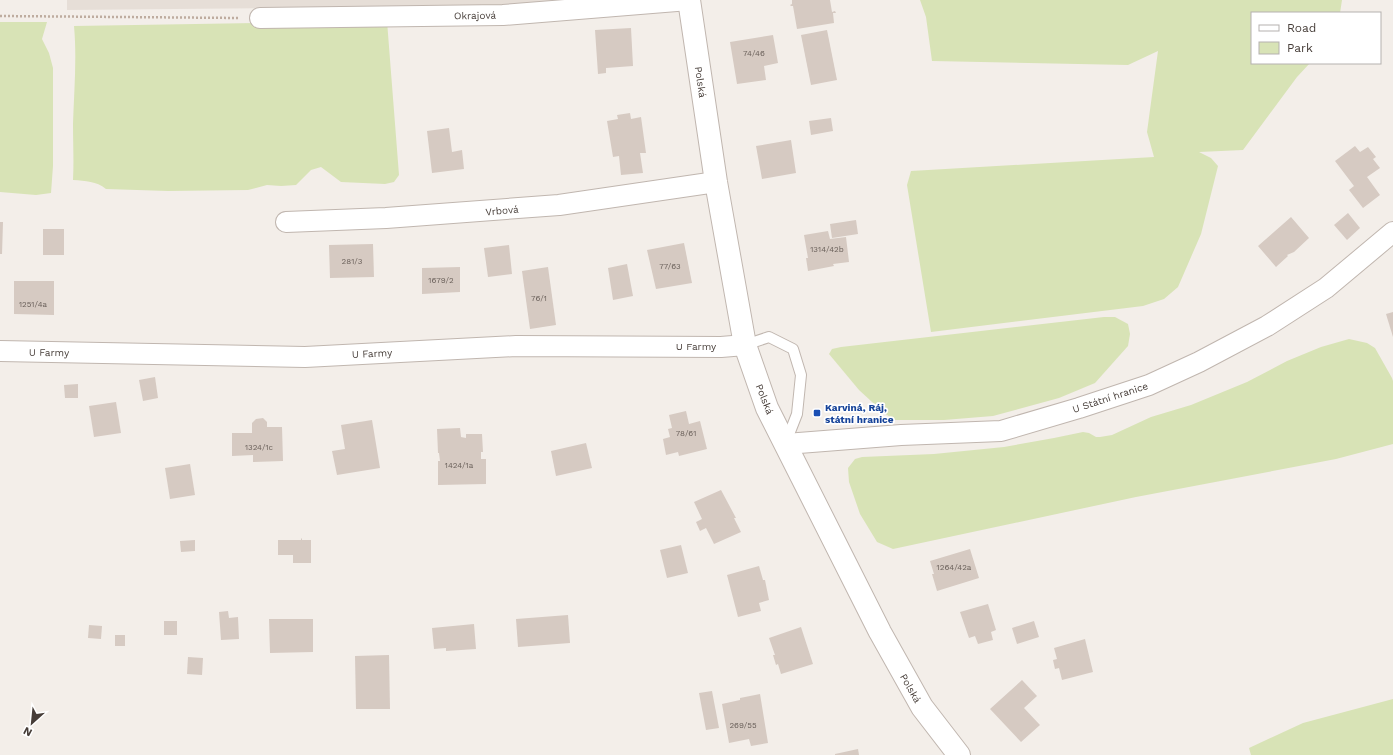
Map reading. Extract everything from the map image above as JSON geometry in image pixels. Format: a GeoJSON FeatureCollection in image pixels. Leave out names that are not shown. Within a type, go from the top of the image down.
{"type":"FeatureCollection","features":[{"type":"Feature","properties":{"kind":"street","name":"Okrajová"},"geometry":{"type":"LineString","coordinates":[[260,18],[503,15],[689,0]]}},
{"type":"Feature","properties":{"kind":"street","name":"Polská"},"geometry":{"type":"LineString","coordinates":[[689,0],[716,182],[745,345],[768,408],[880,632],[922,707],[960,755]]}},
{"type":"Feature","properties":{"kind":"street","name":"Vrbová"},"geometry":{"type":"LineString","coordinates":[[286,222],[386,218],[559,205],[716,182]]}},
{"type":"Feature","properties":{"kind":"street","name":"U Státní hranice"},"geometry":{"type":"LineString","coordinates":[[786,444],[901,435],[1001,431],[1149,385],[1199,362],[1267,326],[1326,288],[1393,232]]}},
{"type":"Feature","properties":{"kind":"street","name":"U Farmy"},"geometry":{"type":"LineString","coordinates":[[0,351],[305,357],[516,346],[745,345]]}},
{"type":"Feature","properties":{"kind":"lane"},"geometry":{"type":"LineString","coordinates":[[745,345],[769,337],[793,348],[801,375],[797,414],[786,444]]}},
{"type":"Feature","properties":{"kind":"path"},"geometry":{"type":"LineString","coordinates":[[0,16],[260,18]]}},
{"type":"Feature","properties":{"kind":"shaded area"},"geometry":{"type":"Polygon","coordinates":[[[67,0],[603,0],[504,6],[67,10],[67,0]]]}},
{"type":"Feature","properties":{"kind":"green space"},"geometry":{"type":"Polygon","coordinates":[[[920,0],[1342,0],[1340,12],[1251,12],[1251,64],[1309,64],[1297,77],[1243,150],[1199,152],[1211,158],[1218,166],[1201,234],[1178,287],[1164,299],[1143,306],[931,332],[907,185],[911,171],[1154,157],[1147,132],[1158,51],[1128,65],[932,61],[926,17],[920,0]]]}},
{"type":"Feature","properties":{"kind":"green space"},"geometry":{"type":"Polygon","coordinates":[[[387,21],[399,175],[394,182],[385,184],[341,182],[321,167],[311,170],[296,185],[267,185],[248,190],[168,191],[106,189],[95,183],[73,180],[75,63],[74,26],[387,21]]]}},
{"type":"Feature","properties":{"kind":"green space"},"geometry":{"type":"Polygon","coordinates":[[[0,22],[47,22],[42,39],[49,53],[53,68],[53,166],[51,193],[36,195],[0,192],[0,22]]]}},
{"type":"Feature","properties":{"kind":"green space"},"geometry":{"type":"Polygon","coordinates":[[[1115,317],[1128,324],[1130,334],[1128,346],[1095,383],[1059,398],[993,416],[944,420],[895,420],[884,413],[859,390],[829,354],[832,349],[841,347],[1115,317]]]}},
{"type":"Feature","properties":{"kind":"green space"},"geometry":{"type":"Polygon","coordinates":[[[1349,339],[1367,343],[1375,348],[1392,378],[1393,444],[1336,459],[1136,497],[893,549],[877,542],[860,514],[849,482],[848,468],[855,459],[862,457],[934,454],[1004,447],[1083,432],[1089,433],[1096,437],[1112,435],[1151,417],[1191,405],[1247,382],[1287,361],[1321,347],[1349,339]]]}},
{"type":"Feature","properties":{"kind":"green space"},"geometry":{"type":"Polygon","coordinates":[[[1393,699],[1393,755],[1251,755],[1249,748],[1303,723],[1393,699]]]}},
{"type":"Feature","properties":{"kind":"building"},"geometry":{"type":"Polygon","coordinates":[[[792,0],[830,0],[832,12],[835,11],[836,13],[833,13],[834,23],[797,29],[793,6],[790,5],[792,4],[792,0]]]}},
{"type":"Feature","properties":{"kind":"building"},"geometry":{"type":"Polygon","coordinates":[[[631,28],[633,66],[606,68],[606,73],[598,74],[595,30],[631,28]]]}},
{"type":"Feature","properties":{"kind":"building"},"geometry":{"type":"Polygon","coordinates":[[[827,30],[837,80],[811,85],[801,35],[827,30]]]}},
{"type":"Feature","properties":{"kind":"building"},"geometry":{"type":"Polygon","coordinates":[[[773,35],[778,63],[764,66],[766,80],[737,84],[730,42],[773,35]]]}},
{"type":"Feature","properties":{"kind":"building"},"geometry":{"type":"Polygon","coordinates":[[[630,113],[631,119],[641,117],[646,153],[640,153],[643,173],[621,175],[619,156],[613,157],[607,121],[618,119],[617,115],[630,113]]]}},
{"type":"Feature","properties":{"kind":"building"},"geometry":{"type":"Polygon","coordinates":[[[831,118],[833,131],[811,135],[809,121],[831,118]]]}},
{"type":"Feature","properties":{"kind":"building"},"geometry":{"type":"Polygon","coordinates":[[[449,128],[452,152],[462,150],[464,169],[432,173],[427,131],[449,128]]]}},
{"type":"Feature","properties":{"kind":"building"},"geometry":{"type":"Polygon","coordinates":[[[791,140],[796,173],[762,179],[756,146],[791,140]]]}},
{"type":"Feature","properties":{"kind":"building"},"geometry":{"type":"Polygon","coordinates":[[[1355,146],[1360,152],[1368,147],[1376,157],[1373,159],[1380,168],[1367,177],[1380,195],[1363,208],[1349,190],[1354,186],[1335,161],[1355,146]]]}},
{"type":"Feature","properties":{"kind":"building"},"geometry":{"type":"Polygon","coordinates":[[[1348,213],[1360,228],[1347,240],[1334,225],[1348,213]]]}},
{"type":"Feature","properties":{"kind":"building"},"geometry":{"type":"Polygon","coordinates":[[[1291,217],[1309,238],[1294,252],[1287,255],[1288,256],[1276,267],[1258,246],[1291,217]]]}},
{"type":"Feature","properties":{"kind":"building"},"geometry":{"type":"Polygon","coordinates":[[[856,220],[858,234],[832,238],[830,224],[856,220]]]}},
{"type":"Feature","properties":{"kind":"building"},"geometry":{"type":"Polygon","coordinates":[[[0,222],[3,222],[2,254],[0,254],[0,222]]]}},
{"type":"Feature","properties":{"kind":"building"},"geometry":{"type":"Polygon","coordinates":[[[43,229],[64,229],[64,255],[43,255],[43,229]]]}},
{"type":"Feature","properties":{"kind":"building"},"geometry":{"type":"Polygon","coordinates":[[[828,231],[830,239],[846,237],[849,262],[833,264],[834,266],[808,271],[806,258],[808,258],[804,235],[828,231]]]}},
{"type":"Feature","properties":{"kind":"building"},"geometry":{"type":"Polygon","coordinates":[[[684,243],[692,283],[656,289],[647,250],[684,243]]]}},
{"type":"Feature","properties":{"kind":"building"},"geometry":{"type":"Polygon","coordinates":[[[373,244],[374,277],[330,278],[329,245],[373,244]]]}},
{"type":"Feature","properties":{"kind":"building"},"geometry":{"type":"Polygon","coordinates":[[[509,245],[512,274],[488,277],[484,248],[509,245]]]}},
{"type":"Feature","properties":{"kind":"building"},"geometry":{"type":"Polygon","coordinates":[[[627,264],[633,296],[613,300],[608,268],[627,264]]]}},
{"type":"Feature","properties":{"kind":"building"},"geometry":{"type":"Polygon","coordinates":[[[460,267],[460,292],[422,294],[422,268],[460,267]]]}},
{"type":"Feature","properties":{"kind":"building"},"geometry":{"type":"Polygon","coordinates":[[[548,267],[556,325],[530,329],[522,271],[548,267]]]}},
{"type":"Feature","properties":{"kind":"building"},"geometry":{"type":"Polygon","coordinates":[[[14,281],[54,281],[54,315],[14,314],[14,281]]]}},
{"type":"Feature","properties":{"kind":"building"},"geometry":{"type":"Polygon","coordinates":[[[1393,312],[1393,337],[1386,314],[1393,312]]]}},
{"type":"Feature","properties":{"kind":"building"},"geometry":{"type":"Polygon","coordinates":[[[155,377],[158,398],[143,401],[139,380],[155,377]]]}},
{"type":"Feature","properties":{"kind":"building"},"geometry":{"type":"Polygon","coordinates":[[[78,384],[78,398],[65,398],[64,385],[78,384]]]}},
{"type":"Feature","properties":{"kind":"building"},"geometry":{"type":"Polygon","coordinates":[[[116,402],[121,433],[94,437],[89,406],[116,402]]]}},
{"type":"Feature","properties":{"kind":"building"},"geometry":{"type":"Polygon","coordinates":[[[686,411],[689,424],[700,421],[707,449],[679,456],[678,452],[666,455],[663,439],[670,437],[668,429],[672,428],[669,415],[686,411]]]}},
{"type":"Feature","properties":{"kind":"building"},"geometry":{"type":"Polygon","coordinates":[[[263,418],[267,422],[267,427],[282,427],[283,461],[253,462],[253,455],[232,456],[232,433],[252,433],[252,423],[256,419],[263,418]]]}},
{"type":"Feature","properties":{"kind":"building"},"geometry":{"type":"Polygon","coordinates":[[[372,420],[380,468],[337,475],[332,451],[345,449],[341,425],[372,420]]]}},
{"type":"Feature","properties":{"kind":"building"},"geometry":{"type":"Polygon","coordinates":[[[460,428],[461,437],[466,438],[466,434],[482,434],[483,452],[481,452],[481,459],[486,459],[486,484],[438,485],[438,461],[440,461],[438,453],[437,429],[460,428]]]}},
{"type":"Feature","properties":{"kind":"building"},"geometry":{"type":"Polygon","coordinates":[[[586,443],[592,468],[556,476],[551,451],[586,443]]]}},
{"type":"Feature","properties":{"kind":"building"},"geometry":{"type":"Polygon","coordinates":[[[190,464],[195,495],[170,499],[165,468],[190,464]]]}},
{"type":"Feature","properties":{"kind":"building"},"geometry":{"type":"Polygon","coordinates":[[[721,490],[736,518],[734,518],[741,532],[714,544],[706,528],[700,531],[696,522],[702,519],[694,502],[721,490]]]}},
{"type":"Feature","properties":{"kind":"building"},"geometry":{"type":"Polygon","coordinates":[[[302,538],[302,540],[311,540],[311,563],[293,563],[293,555],[278,555],[278,540],[301,540],[302,538]]]}},
{"type":"Feature","properties":{"kind":"building"},"geometry":{"type":"Polygon","coordinates":[[[195,540],[195,551],[181,552],[180,541],[195,540]]]}},
{"type":"Feature","properties":{"kind":"building"},"geometry":{"type":"Polygon","coordinates":[[[681,545],[688,573],[667,578],[660,550],[681,545]]]}},
{"type":"Feature","properties":{"kind":"building"},"geometry":{"type":"Polygon","coordinates":[[[970,549],[979,578],[937,591],[930,561],[970,549]]]}},
{"type":"Feature","properties":{"kind":"building"},"geometry":{"type":"Polygon","coordinates":[[[759,566],[763,580],[765,580],[769,600],[759,603],[761,611],[738,617],[727,575],[759,566]]]}},
{"type":"Feature","properties":{"kind":"building"},"geometry":{"type":"Polygon","coordinates":[[[988,604],[996,630],[991,632],[993,640],[978,644],[975,636],[969,638],[960,612],[988,604]]]}},
{"type":"Feature","properties":{"kind":"building"},"geometry":{"type":"Polygon","coordinates":[[[228,611],[229,618],[238,617],[239,639],[221,640],[219,612],[228,611]]]}},
{"type":"Feature","properties":{"kind":"building"},"geometry":{"type":"Polygon","coordinates":[[[568,615],[570,643],[518,647],[516,619],[568,615]]]}},
{"type":"Feature","properties":{"kind":"building"},"geometry":{"type":"Polygon","coordinates":[[[269,619],[313,619],[313,652],[270,653],[269,619]]]}},
{"type":"Feature","properties":{"kind":"building"},"geometry":{"type":"Polygon","coordinates":[[[164,621],[177,621],[177,635],[164,635],[164,621]]]}},
{"type":"Feature","properties":{"kind":"building"},"geometry":{"type":"Polygon","coordinates":[[[1034,621],[1039,637],[1017,644],[1012,628],[1034,621]]]}},
{"type":"Feature","properties":{"kind":"building"},"geometry":{"type":"Polygon","coordinates":[[[474,624],[476,649],[446,651],[446,648],[434,649],[432,628],[474,624]]]}},
{"type":"Feature","properties":{"kind":"building"},"geometry":{"type":"Polygon","coordinates":[[[89,625],[102,626],[101,639],[88,638],[89,625]]]}},
{"type":"Feature","properties":{"kind":"building"},"geometry":{"type":"Polygon","coordinates":[[[801,627],[813,664],[781,674],[778,664],[776,665],[773,655],[775,655],[769,638],[801,627]]]}},
{"type":"Feature","properties":{"kind":"building"},"geometry":{"type":"Polygon","coordinates":[[[115,635],[125,635],[125,646],[115,646],[115,635]]]}},
{"type":"Feature","properties":{"kind":"building"},"geometry":{"type":"Polygon","coordinates":[[[1085,639],[1093,672],[1062,680],[1059,668],[1055,669],[1053,660],[1057,659],[1054,648],[1085,639]]]}},
{"type":"Feature","properties":{"kind":"building"},"geometry":{"type":"Polygon","coordinates":[[[389,655],[390,709],[356,709],[355,656],[389,655]]]}},
{"type":"Feature","properties":{"kind":"building"},"geometry":{"type":"Polygon","coordinates":[[[188,657],[203,658],[202,675],[187,674],[188,657]]]}},
{"type":"Feature","properties":{"kind":"building"},"geometry":{"type":"Polygon","coordinates":[[[1022,680],[1037,696],[1024,708],[1040,725],[1021,742],[990,709],[1022,680]]]}},
{"type":"Feature","properties":{"kind":"building"},"geometry":{"type":"Polygon","coordinates":[[[712,691],[719,728],[706,730],[699,693],[712,691]]]}},
{"type":"Feature","properties":{"kind":"building"},"geometry":{"type":"Polygon","coordinates":[[[760,694],[768,743],[751,746],[749,739],[729,743],[722,704],[740,700],[740,698],[760,694]]]}},
{"type":"Feature","properties":{"kind":"building"},"geometry":{"type":"Polygon","coordinates":[[[858,749],[859,755],[835,755],[835,754],[858,749]]]}},
{"type":"Feature","properties":{"kind":"place","name":"Karviná, Ráj, státní hranice"},"geometry":{"type":"Point","coordinates":[817,413]}}]}
